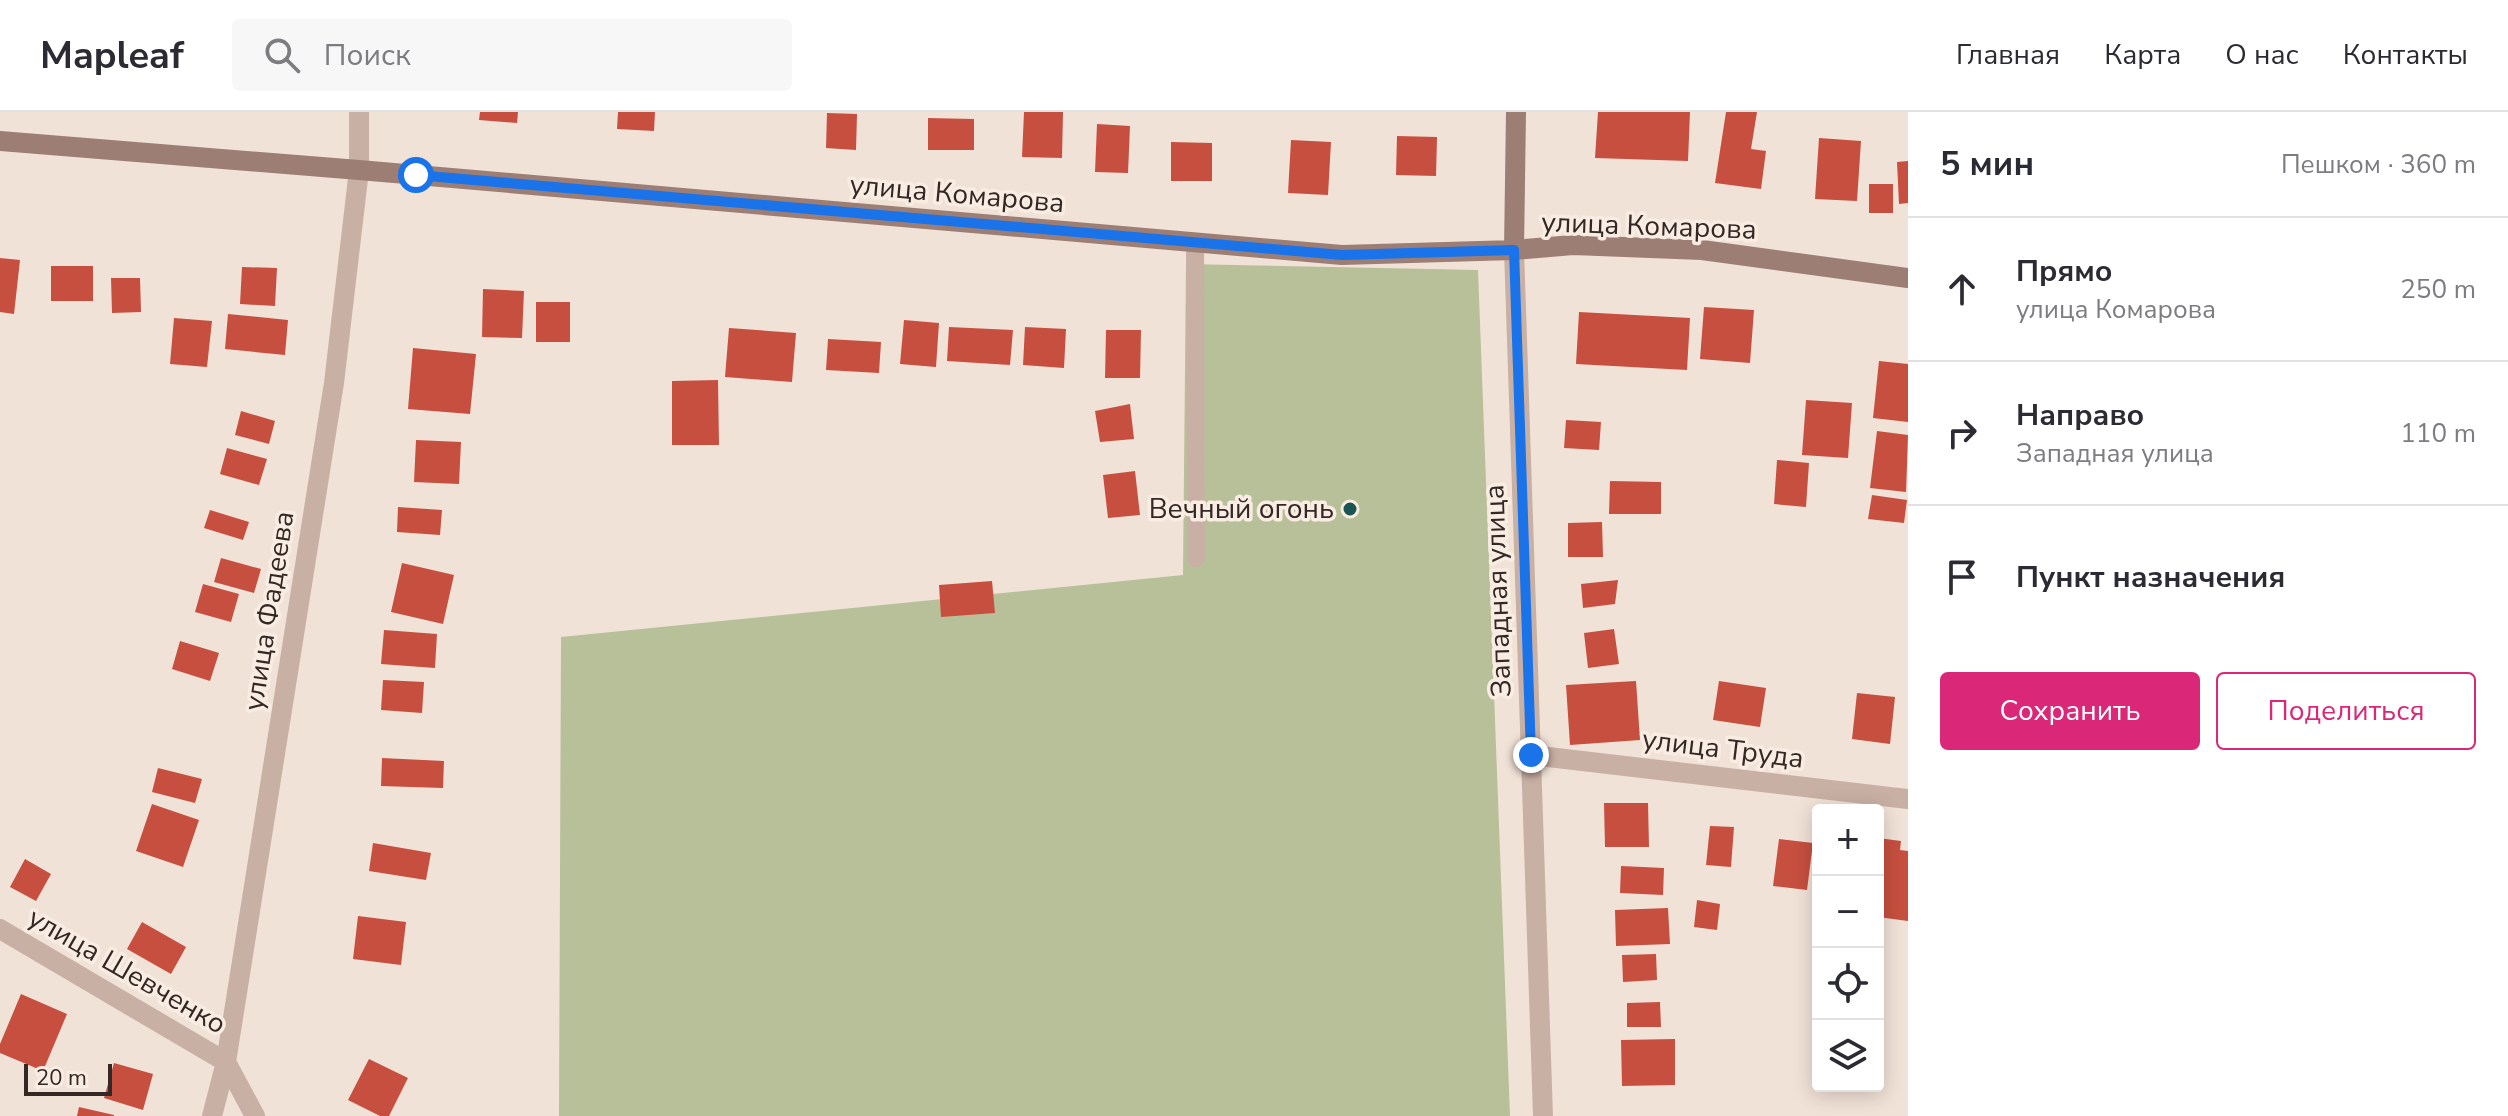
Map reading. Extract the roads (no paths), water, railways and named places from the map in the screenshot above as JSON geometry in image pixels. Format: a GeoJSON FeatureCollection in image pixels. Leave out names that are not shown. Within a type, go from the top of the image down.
{"type":"FeatureCollection","features":[{"type":"Feature","properties":{"kind":"main road","name":"Западная улица"},"geometry":{"type":"LineString","coordinates":[[1514,250],[1516,112]]}},
{"type":"Feature","properties":{"kind":"main road","name":"улица Комарова"},"geometry":{"type":"LineString","coordinates":[[0,141],[1342,255],[1514,250],[1573,245],[1702,250],[1908,278]]}},
{"type":"Feature","properties":{"kind":"street","name":"улица Фадеева"},"geometry":{"type":"LineString","coordinates":[[212,1116],[226,1062],[334,383],[359,170],[359,112]]}},
{"type":"Feature","properties":{"kind":"street","name":"Западная улица"},"geometry":{"type":"LineString","coordinates":[[1514,250],[1543,1116]]}},
{"type":"Feature","properties":{"kind":"street","name":"улица Труда"},"geometry":{"type":"LineString","coordinates":[[1531,755],[1908,799]]}},
{"type":"Feature","properties":{"kind":"street","name":"улица Шевченко"},"geometry":{"type":"LineString","coordinates":[[0,929],[226,1062]]}},
{"type":"Feature","properties":{"kind":"street"},"geometry":{"type":"LineString","coordinates":[[226,1062],[255,1116]]}},
{"type":"Feature","properties":{"kind":"lane"},"geometry":{"type":"LineString","coordinates":[[1195,243],[1196,558]]}},
{"type":"Feature","properties":{"kind":"place","name":"Вечный огонь"},"geometry":{"type":"Point","coordinates":[1350,509]}}]}
